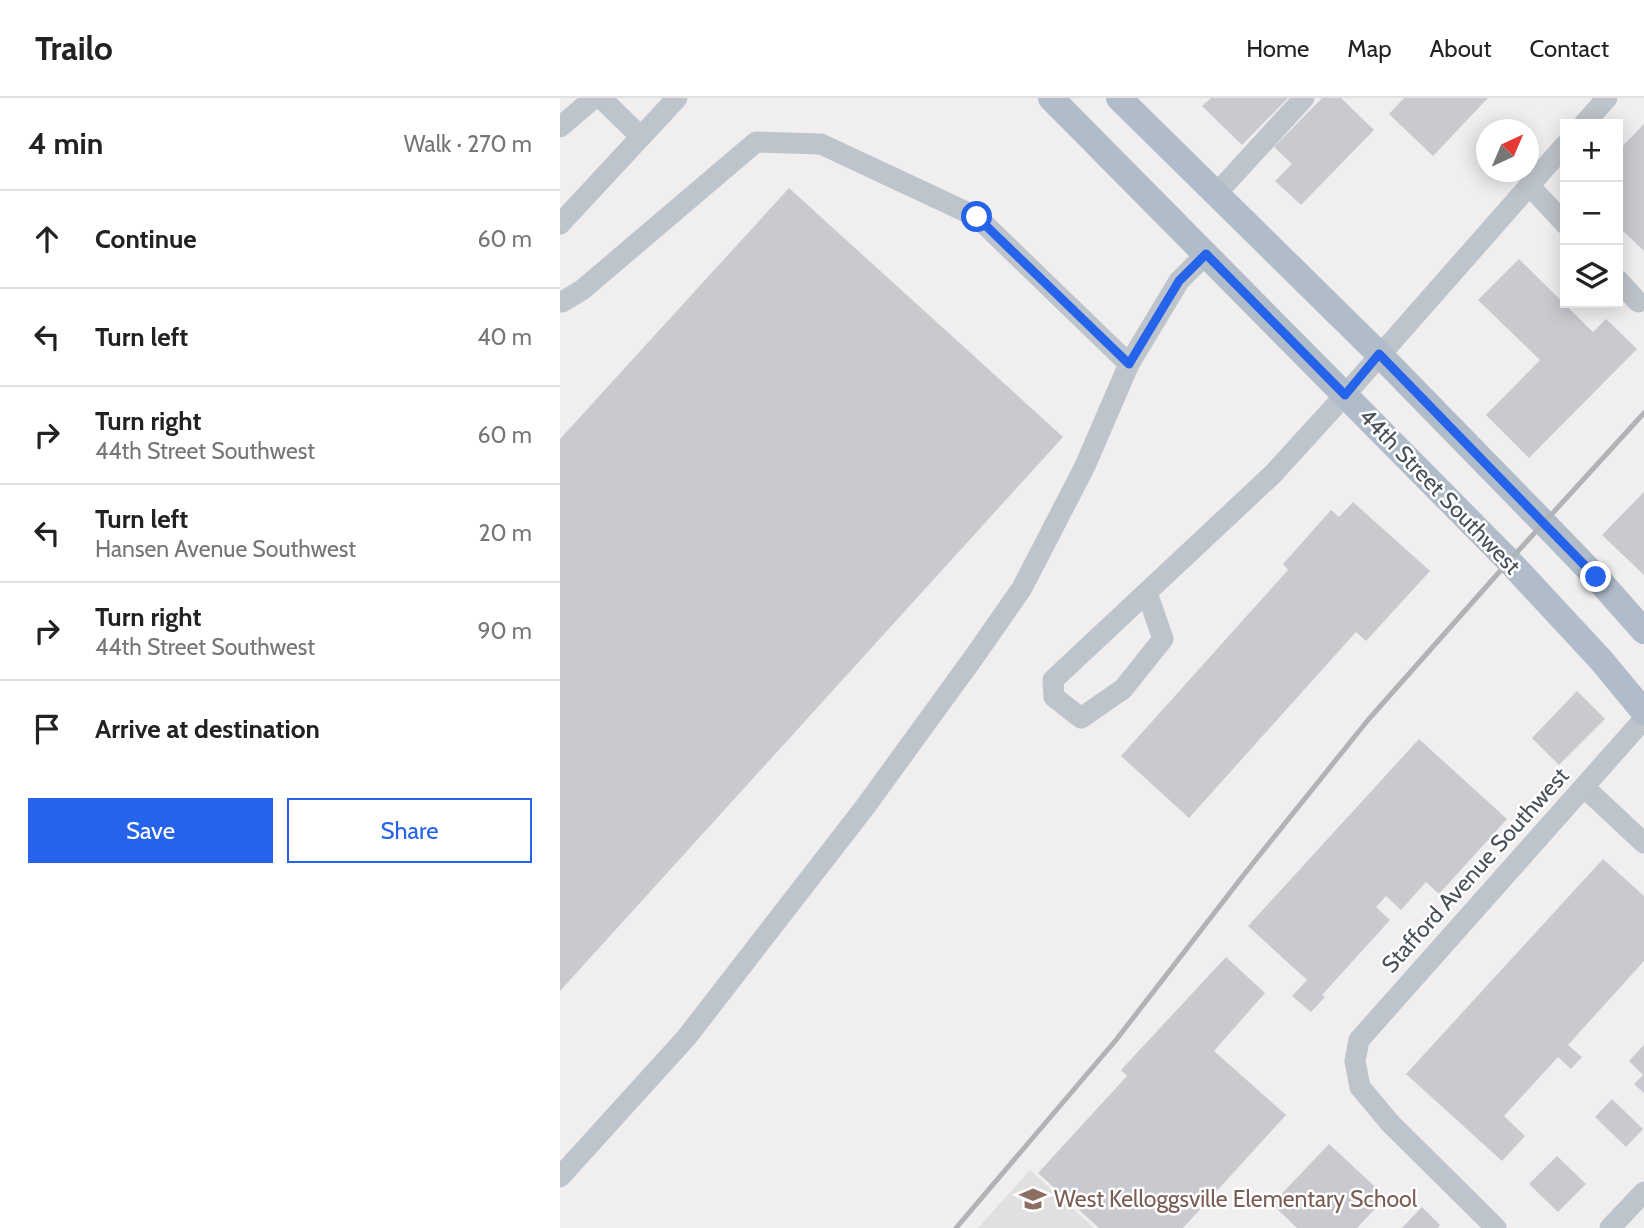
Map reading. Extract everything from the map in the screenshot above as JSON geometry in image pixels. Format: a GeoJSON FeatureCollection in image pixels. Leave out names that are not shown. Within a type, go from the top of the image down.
{"type":"FeatureCollection","features":[{"type":"Feature","properties":{"kind":"main road","name":"44th Street Southwest"},"geometry":{"type":"LineString","coordinates":[[1051,98],[1527,580],[1601,660],[1644,712]]}},
{"type":"Feature","properties":{"kind":"main road"},"geometry":{"type":"LineString","coordinates":[[1119,98],[1379,354],[1561,541],[1644,631]]}},
{"type":"Feature","properties":{"kind":"street"},"geometry":{"type":"LineString","coordinates":[[560,127],[594,98]]}},
{"type":"Feature","properties":{"kind":"street"},"geometry":{"type":"LineString","coordinates":[[601,98],[641,137]]}},
{"type":"Feature","properties":{"kind":"street"},"geometry":{"type":"LineString","coordinates":[[560,224],[677,98]]}},
{"type":"Feature","properties":{"kind":"street"},"geometry":{"type":"LineString","coordinates":[[1216,194],[1304,98]]}},
{"type":"Feature","properties":{"kind":"street"},"geometry":{"type":"LineString","coordinates":[[1588,119],[1607,98]]}},
{"type":"Feature","properties":{"kind":"street"},"geometry":{"type":"LineString","coordinates":[[561,303],[582,290],[756,142],[821,144],[977,217],[1129,364]]}},
{"type":"Feature","properties":{"kind":"street"},"geometry":{"type":"LineString","coordinates":[[1147,593],[1163,639],[1123,690],[1081,718],[1055,697],[1053,680],[1273,474],[1560,151]]}},
{"type":"Feature","properties":{"kind":"street"},"geometry":{"type":"LineString","coordinates":[[1529,185],[1560,219]]}},
{"type":"Feature","properties":{"kind":"street"},"geometry":{"type":"LineString","coordinates":[[560,1177],[686,1038],[865,807],[974,657],[1022,588],[1085,466],[1129,364],[1179,281],[1206,254]]}},
{"type":"Feature","properties":{"kind":"street"},"geometry":{"type":"LineString","coordinates":[[1623,286],[1638,302]]}},
{"type":"Feature","properties":{"kind":"street","name":"Stafford Avenue Southwest"},"geometry":{"type":"LineString","coordinates":[[1496,1228],[1390,1123],[1360,1087],[1355,1060],[1359,1040],[1644,719]]}},
{"type":"Feature","properties":{"kind":"street"},"geometry":{"type":"LineString","coordinates":[[1584,787],[1644,843]]}},
{"type":"Feature","properties":{"kind":"street"},"geometry":{"type":"LineString","coordinates":[[1610,1228],[1644,1192]]}},
{"type":"Feature","properties":{"kind":"shaded area","name":"West Kelloggsville Elementary School"},"geometry":{"type":"Polygon","coordinates":[[[1030,1170],[1094,1228],[978,1228],[1030,1170]]]}},
{"type":"Feature","properties":{"kind":"building"},"geometry":{"type":"Polygon","coordinates":[[[1211,98],[1288,98],[1242,145],[1202,106],[1211,98]]]}},
{"type":"Feature","properties":{"kind":"building"},"geometry":{"type":"Polygon","coordinates":[[[1322,98],[1341,98],[1374,130],[1301,205],[1275,181],[1292,164],[1274,147],[1322,98]]]}},
{"type":"Feature","properties":{"kind":"building"},"geometry":{"type":"Polygon","coordinates":[[[1404,98],[1488,98],[1433,156],[1389,114],[1404,98]]]}},
{"type":"Feature","properties":{"kind":"building"},"geometry":{"type":"Polygon","coordinates":[[[1644,124],[1644,251],[1623,231],[1623,146],[1644,124]]]}},
{"type":"Feature","properties":{"kind":"building"},"geometry":{"type":"Polygon","coordinates":[[[789,188],[1063,437],[560,991],[560,439],[789,188]]]}},
{"type":"Feature","properties":{"kind":"building"},"geometry":{"type":"Polygon","coordinates":[[[1519,259],[1560,299],[1560,308],[1569,308],[1593,332],[1606,319],[1637,349],[1529,458],[1486,415],[1540,360],[1478,300],[1519,259]]]}},
{"type":"Feature","properties":{"kind":"building"},"geometry":{"type":"Polygon","coordinates":[[[1644,492],[1644,575],[1602,535],[1644,492]]]}},
{"type":"Feature","properties":{"kind":"building"},"geometry":{"type":"Polygon","coordinates":[[[1353,502],[1430,571],[1366,641],[1356,632],[1189,818],[1121,756],[1288,570],[1283,564],[1331,510],[1339,517],[1353,502]]]}},
{"type":"Feature","properties":{"kind":"building"},"geometry":{"type":"Polygon","coordinates":[[[1577,691],[1605,719],[1559,765],[1532,738],[1577,691]]]}},
{"type":"Feature","properties":{"kind":"building"},"geometry":{"type":"Polygon","coordinates":[[[1419,739],[1507,819],[1439,894],[1426,882],[1401,910],[1386,896],[1376,907],[1390,920],[1322,995],[1325,997],[1311,1012],[1292,996],[1307,980],[1248,926],[1419,739]]]}},
{"type":"Feature","properties":{"kind":"building"},"geometry":{"type":"Polygon","coordinates":[[[1603,859],[1644,896],[1644,961],[1568,1045],[1582,1057],[1571,1069],[1558,1057],[1504,1116],[1525,1136],[1502,1161],[1406,1074],[1603,859]]]}},
{"type":"Feature","properties":{"kind":"building"},"geometry":{"type":"Polygon","coordinates":[[[1226,957],[1265,993],[1214,1051],[1286,1115],[1183,1228],[1099,1228],[1038,1173],[1127,1076],[1121,1070],[1226,957]]]}},
{"type":"Feature","properties":{"kind":"building"},"geometry":{"type":"Polygon","coordinates":[[[1644,1045],[1644,1093],[1634,1084],[1643,1075],[1629,1061],[1644,1045]]]}},
{"type":"Feature","properties":{"kind":"building"},"geometry":{"type":"Polygon","coordinates":[[[1612,1099],[1643,1129],[1626,1147],[1595,1117],[1612,1099]]]}},
{"type":"Feature","properties":{"kind":"building"},"geometry":{"type":"Polygon","coordinates":[[[1329,1144],[1386,1197],[1357,1228],[1297,1228],[1272,1204],[1329,1144]]]}},
{"type":"Feature","properties":{"kind":"building"},"geometry":{"type":"Polygon","coordinates":[[[1557,1156],[1586,1184],[1558,1212],[1529,1184],[1557,1156]]]}},
{"type":"Feature","properties":{"kind":"building"},"geometry":{"type":"Polygon","coordinates":[[[1422,1207],[1440,1225],[1438,1228],[1402,1228],[1422,1207]]]}},
{"type":"Feature","properties":{"kind":"railway"},"geometry":{"type":"LineString","coordinates":[[956,1228],[1116,1040],[1368,720],[1644,413]]}},
{"type":"Feature","properties":{"kind":"place","name":"West Kelloggsville Elementary School"},"geometry":{"type":"Point","coordinates":[1033,1199]}},
{"type":"Feature","properties":{"kind":"route"},"geometry":{"type":"LineString","coordinates":[[977,217],[1129,364],[1179,281],[1206,254],[1345,395],[1379,354],[1596,577]]}}]}
